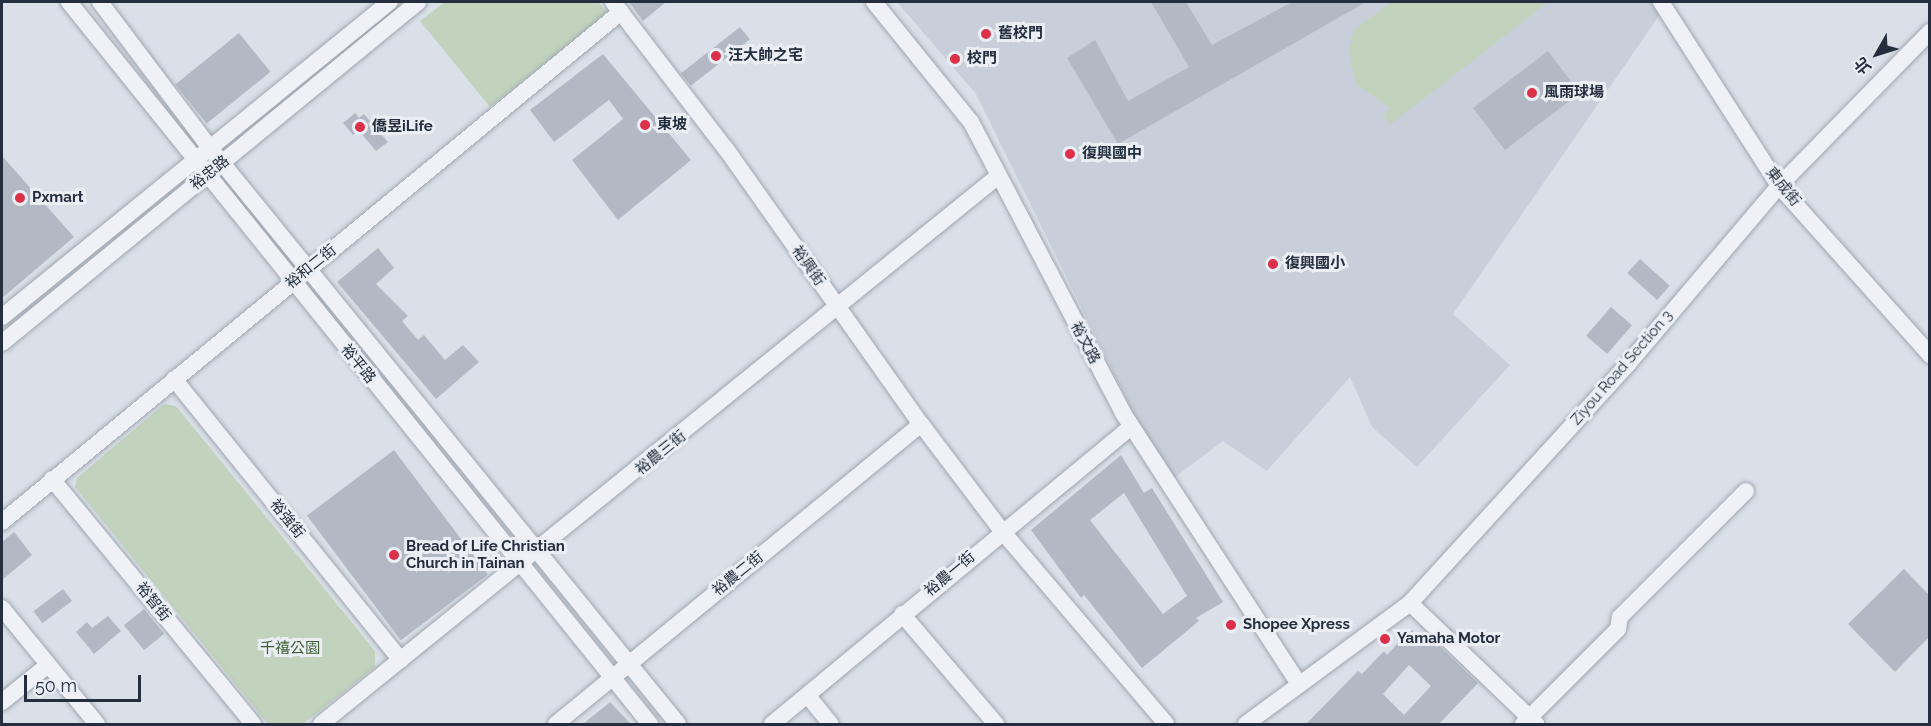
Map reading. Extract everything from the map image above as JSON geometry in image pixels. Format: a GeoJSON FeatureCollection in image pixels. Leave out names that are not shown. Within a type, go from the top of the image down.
{"type":"FeatureCollection","features":[{"type":"Feature","properties":{"kind":"street","name":"裕平路"},"geometry":{"type":"LineString","coordinates":[[69,2],[206,176],[650,724]]}},
{"type":"Feature","properties":{"kind":"street","name":"裕平路"},"geometry":{"type":"LineString","coordinates":[[99,2],[210,148],[678,724]]}},
{"type":"Feature","properties":{"kind":"street","name":"裕忠路"},"geometry":{"type":"LineString","coordinates":[[2,317],[390,2]]}},
{"type":"Feature","properties":{"kind":"street","name":"裕忠路"},"geometry":{"type":"LineString","coordinates":[[2,343],[418,2]]}},
{"type":"Feature","properties":{"kind":"street","name":"裕文路"},"geometry":{"type":"LineString","coordinates":[[874,2],[954,96],[1131,427],[1299,684]]}},
{"type":"Feature","properties":{"kind":"street","name":"東成街"},"geometry":{"type":"LineString","coordinates":[[1661,2],[1779,186],[1929,355]]}},
{"type":"Feature","properties":{"kind":"street","name":"裕和二街"},"geometry":{"type":"LineString","coordinates":[[2,522],[309,268],[617,7]]}},
{"type":"Feature","properties":{"kind":"street","name":"裕興街"},"geometry":{"type":"LineString","coordinates":[[617,7],[726,149],[921,424],[1002,531],[1166,724]]}},
{"type":"Feature","properties":{"kind":"street","name":"Ziyou Road Section 3"},"geometry":{"type":"LineString","coordinates":[[1246,724],[1410,603],[1628,364],[1779,186],[1929,32]]}},
{"type":"Feature","properties":{"kind":"street","name":"裕農三街"},"geometry":{"type":"LineString","coordinates":[[321,724],[688,431],[836,306],[997,177]]}},
{"type":"Feature","properties":{"kind":"street","name":"裕強街"},"geometry":{"type":"LineString","coordinates":[[174,379],[401,660]]}},
{"type":"Feature","properties":{"kind":"street","name":"裕農二街"},"geometry":{"type":"LineString","coordinates":[[556,724],[921,424]]}},
{"type":"Feature","properties":{"kind":"street","name":"裕農一街"},"geometry":{"type":"LineString","coordinates":[[772,724],[1002,531],[1131,427]]}},
{"type":"Feature","properties":{"kind":"street","name":"裕智街"},"geometry":{"type":"LineString","coordinates":[[52,479],[253,724]]}},
{"type":"Feature","properties":{"kind":"street"},"geometry":{"type":"LineString","coordinates":[[1410,603],[1530,722],[1618,629],[1620,617],[1746,491]]}},
{"type":"Feature","properties":{"kind":"street"},"geometry":{"type":"LineString","coordinates":[[2,609],[97,724]]}},
{"type":"Feature","properties":{"kind":"street"},"geometry":{"type":"LineString","coordinates":[[902,614],[996,724]]}},
{"type":"Feature","properties":{"kind":"street"},"geometry":{"type":"LineString","coordinates":[[2,702],[48,665]]}},
{"type":"Feature","properties":{"kind":"street"},"geometry":{"type":"LineString","coordinates":[[808,696],[831,724]]}},
{"type":"Feature","properties":{"kind":"shaded area","name":"復興國小"},"geometry":{"type":"Polygon","coordinates":[[[897,2],[1658,2],[1663,10],[1453,314],[1510,365],[1417,467],[1372,427],[1350,377],[1267,471],[1223,441],[1174,478],[1138,422],[976,94],[897,2]]]}},
{"type":"Feature","properties":{"kind":"green space"},"geometry":{"type":"Polygon","coordinates":[[[445,2],[598,2],[608,14],[490,107],[420,21],[445,2]]]}},
{"type":"Feature","properties":{"kind":"green space"},"geometry":{"type":"Polygon","coordinates":[[[1391,2],[1548,2],[1390,125],[1384,116],[1390,108],[1356,84],[1349,51],[1354,30],[1391,2]]]}},
{"type":"Feature","properties":{"kind":"green space","name":"千禧公園"},"geometry":{"type":"Polygon","coordinates":[[[164,404],[176,406],[375,651],[375,667],[303,724],[268,724],[75,487],[77,478],[164,404]]]}},
{"type":"Feature","properties":{"kind":"building"},"geometry":{"type":"Polygon","coordinates":[[[629,2],[666,2],[643,21],[629,2]]]}},
{"type":"Feature","properties":{"kind":"building"},"geometry":{"type":"Polygon","coordinates":[[[1151,2],[1186,2],[1212,45],[1292,2],[1366,2],[1118,144],[1067,58],[1095,40],[1128,101],[1189,67],[1151,2]]]}},
{"type":"Feature","properties":{"kind":"building","name":"汪大帥之宅"},"geometry":{"type":"Polygon","coordinates":[[[740,27],[750,40],[691,86],[681,73],[740,27]]]}},
{"type":"Feature","properties":{"kind":"building"},"geometry":{"type":"Polygon","coordinates":[[[239,33],[270,72],[207,123],[175,85],[239,33]]]}},
{"type":"Feature","properties":{"kind":"building","name":"風雨球場"},"geometry":{"type":"Polygon","coordinates":[[[1548,51],[1573,84],[1568,102],[1505,150],[1473,108],[1548,51]]]}},
{"type":"Feature","properties":{"kind":"building"},"geometry":{"type":"Polygon","coordinates":[[[603,54],[691,160],[618,220],[572,160],[623,119],[609,100],[554,142],[530,110],[603,54]]]}},
{"type":"Feature","properties":{"kind":"building","name":"僑昱iLife"},"geometry":{"type":"Polygon","coordinates":[[[355,113],[359,118],[364,114],[388,142],[376,151],[359,131],[353,135],[343,123],[355,113]]]}},
{"type":"Feature","properties":{"kind":"building","name":"Pxmart"},"geometry":{"type":"Polygon","coordinates":[[[2,156],[74,237],[2,298],[2,156]]]}},
{"type":"Feature","properties":{"kind":"building"},"geometry":{"type":"Polygon","coordinates":[[[378,248],[394,268],[376,284],[408,316],[402,321],[418,340],[424,335],[445,360],[463,345],[479,362],[436,399],[337,282],[378,248]]]}},
{"type":"Feature","properties":{"kind":"building"},"geometry":{"type":"Polygon","coordinates":[[[1640,259],[1670,286],[1657,300],[1627,273],[1640,259]]]}},
{"type":"Feature","properties":{"kind":"building"},"geometry":{"type":"Polygon","coordinates":[[[1611,307],[1632,325],[1607,354],[1586,336],[1611,307]]]}},
{"type":"Feature","properties":{"kind":"building"},"geometry":{"type":"Polygon","coordinates":[[[394,450],[488,575],[401,640],[307,516],[394,450]]]}},
{"type":"Feature","properties":{"kind":"building"},"geometry":{"type":"Polygon","coordinates":[[[1121,455],[1144,493],[1152,488],[1223,602],[1196,618],[1199,621],[1142,668],[1084,595],[1081,598],[1031,530],[1121,455]],[[1124,493],[1090,520],[1163,614],[1187,596],[1124,493]]]}},
{"type":"Feature","properties":{"kind":"building"},"geometry":{"type":"Polygon","coordinates":[[[14,532],[32,555],[2,580],[2,542],[14,532]]]}},
{"type":"Feature","properties":{"kind":"building"},"geometry":{"type":"Polygon","coordinates":[[[1904,569],[1929,595],[1929,637],[1895,672],[1848,624],[1904,569]]]}},
{"type":"Feature","properties":{"kind":"building"},"geometry":{"type":"Polygon","coordinates":[[[63,589],[72,601],[42,623],[33,611],[63,589]]]}},
{"type":"Feature","properties":{"kind":"building"},"geometry":{"type":"Polygon","coordinates":[[[144,609],[164,634],[144,650],[124,625],[144,609]]]}},
{"type":"Feature","properties":{"kind":"building"},"geometry":{"type":"Polygon","coordinates":[[[108,616],[121,631],[94,654],[76,632],[87,622],[92,628],[108,616]]]}},
{"type":"Feature","properties":{"kind":"building"},"geometry":{"type":"Polygon","coordinates":[[[1411,629],[1420,638],[1425,632],[1478,683],[1439,724],[1306,724],[1358,671],[1362,674],[1384,651],[1387,655],[1411,629]],[[1409,665],[1383,694],[1404,715],[1431,686],[1409,665]]]}},
{"type":"Feature","properties":{"kind":"building"},"geometry":{"type":"Polygon","coordinates":[[[610,702],[631,724],[583,724],[610,702]]]}},
{"type":"Feature","properties":{"kind":"place","name":"舊校門"},"geometry":{"type":"Point","coordinates":[986,34]}},
{"type":"Feature","properties":{"kind":"place","name":"汪大帥之宅"},"geometry":{"type":"Point","coordinates":[716,56]}},
{"type":"Feature","properties":{"kind":"place","name":"校門"},"geometry":{"type":"Point","coordinates":[955,59]}},
{"type":"Feature","properties":{"kind":"place","name":"風雨球場"},"geometry":{"type":"Point","coordinates":[1532,93]}},
{"type":"Feature","properties":{"kind":"place","name":"東坡"},"geometry":{"type":"Point","coordinates":[645,125]}},
{"type":"Feature","properties":{"kind":"place","name":"僑昱iLife"},"geometry":{"type":"Point","coordinates":[360,127]}},
{"type":"Feature","properties":{"kind":"place","name":"復興國中"},"geometry":{"type":"Point","coordinates":[1070,154]}},
{"type":"Feature","properties":{"kind":"place","name":"Pxmart"},"geometry":{"type":"Point","coordinates":[20,198]}},
{"type":"Feature","properties":{"kind":"place","name":"復興國小"},"geometry":{"type":"Point","coordinates":[1273,264]}},
{"type":"Feature","properties":{"kind":"place","name":"Bread of Life Christian Church in Tainan"},"geometry":{"type":"Point","coordinates":[394,555]}},
{"type":"Feature","properties":{"kind":"place","name":"Shopee Xpress"},"geometry":{"type":"Point","coordinates":[1231,625]}},
{"type":"Feature","properties":{"kind":"place","name":"Yamaha Motor"},"geometry":{"type":"Point","coordinates":[1385,639]}}]}
